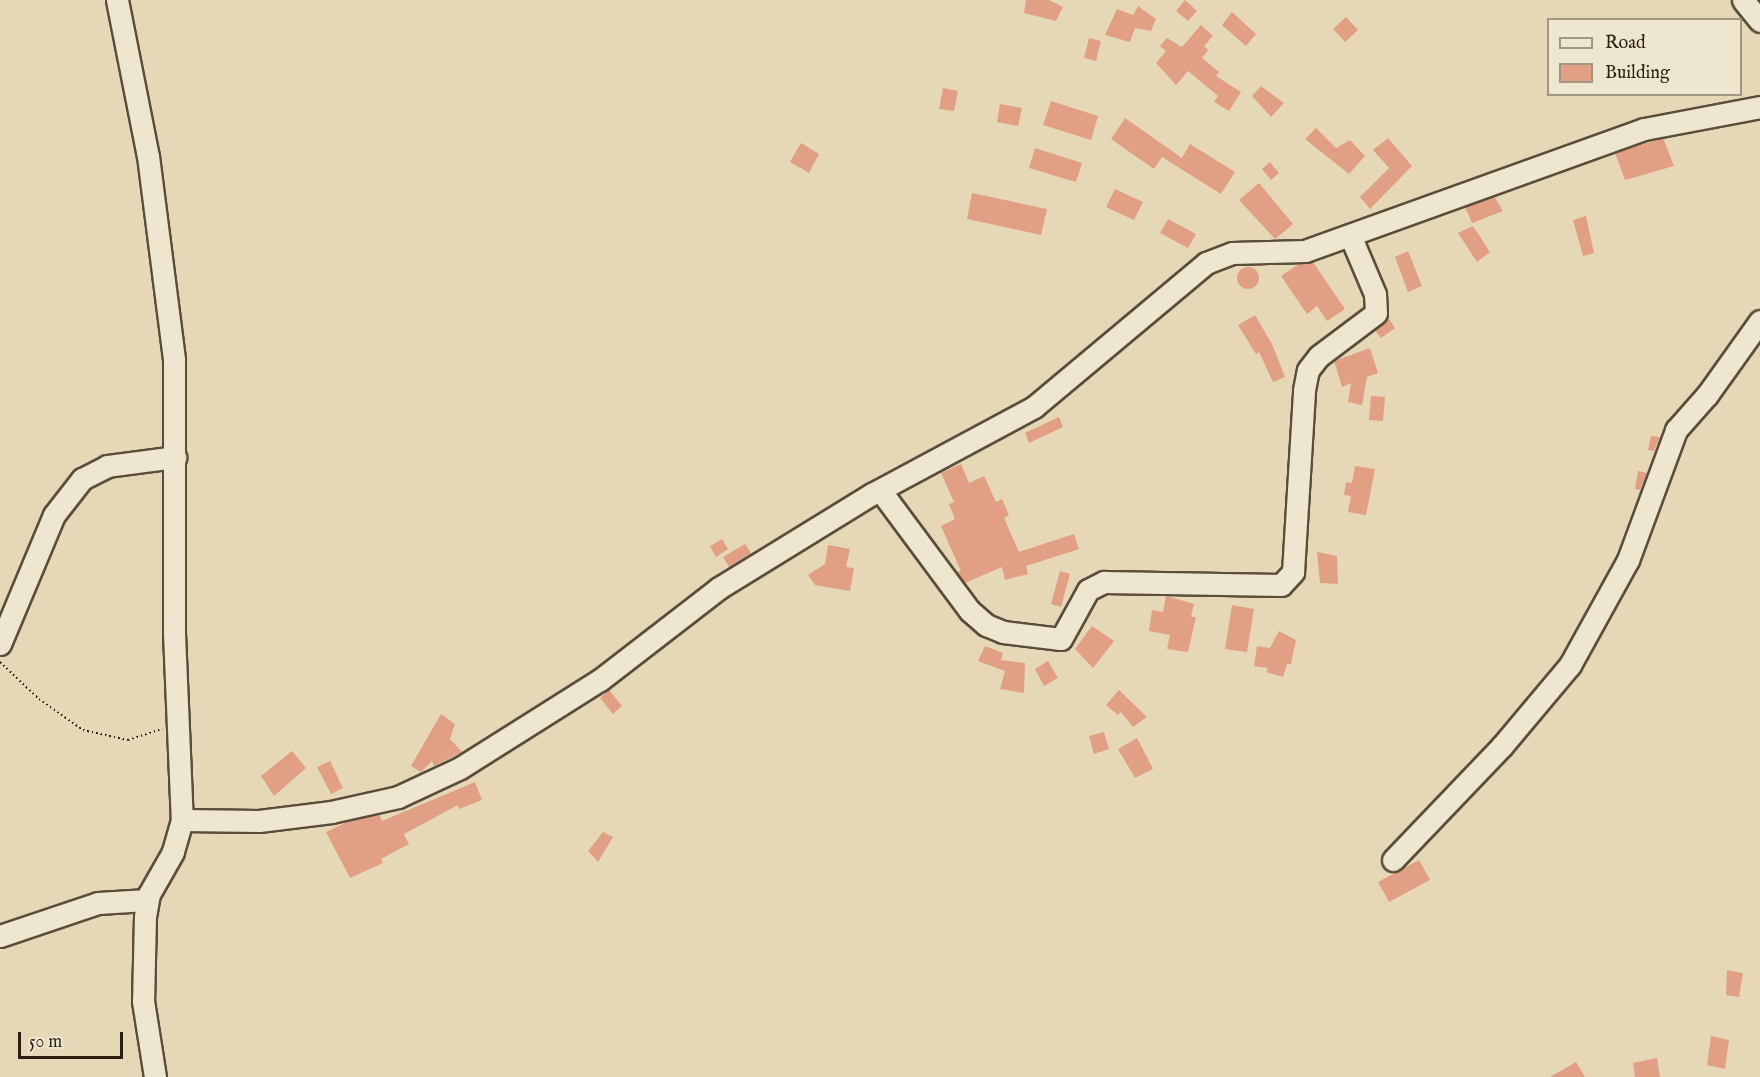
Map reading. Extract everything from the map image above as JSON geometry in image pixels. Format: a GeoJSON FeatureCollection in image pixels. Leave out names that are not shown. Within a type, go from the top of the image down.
{"type":"FeatureCollection","features":[{"type":"Feature","properties":{"kind":"street"},"geometry":{"type":"LineString","coordinates":[[117,0],[148,156],[171,319],[175,457],[176,725],[182,820],[173,852],[147,900],[143,1001],[155,1077]]}},
{"type":"Feature","properties":{"kind":"street"},"geometry":{"type":"LineString","coordinates":[[1743,0],[1760,21]]}},
{"type":"Feature","properties":{"kind":"street"},"geometry":{"type":"LineString","coordinates":[[182,820],[291,819],[398,797],[430,784],[528,727],[600,680],[719,588],[880,490],[1034,407],[1206,263],[1232,253],[1305,251],[1644,129],[1760,106]]}},
{"type":"Feature","properties":{"kind":"street"},"geometry":{"type":"LineString","coordinates":[[880,490],[970,612],[986,625],[1003,632],[1060,639],[1088,590],[1104,582],[1281,585],[1293,572],[1304,390],[1308,370],[1319,356],[1376,313],[1375,294],[1350,235]]}},
{"type":"Feature","properties":{"kind":"street"},"geometry":{"type":"LineString","coordinates":[[1393,860],[1502,746],[1570,665],[1628,560],[1676,430],[1707,395],[1760,321]]}},
{"type":"Feature","properties":{"kind":"street"},"geometry":{"type":"LineString","coordinates":[[0,644],[54,515],[82,479],[107,466],[175,457]]}},
{"type":"Feature","properties":{"kind":"street"},"geometry":{"type":"LineString","coordinates":[[0,936],[98,903],[147,900]]}},
{"type":"Feature","properties":{"kind":"path"},"geometry":{"type":"LineString","coordinates":[[0,662],[39,699],[83,730],[128,740],[176,725]]}},
{"type":"Feature","properties":{"kind":"building"},"geometry":{"type":"Polygon","coordinates":[[[1026,0],[1049,0],[1063,7],[1056,21],[1024,13],[1026,0]]]}},
{"type":"Feature","properties":{"kind":"building"},"geometry":{"type":"Polygon","coordinates":[[[1185,0],[1197,11],[1188,21],[1176,11],[1185,0]]]}},
{"type":"Feature","properties":{"kind":"building"},"geometry":{"type":"Polygon","coordinates":[[[1138,6],[1156,19],[1151,31],[1135,28],[1130,42],[1105,35],[1117,9],[1133,15],[1138,6]]]}},
{"type":"Feature","properties":{"kind":"building"},"geometry":{"type":"Polygon","coordinates":[[[1232,12],[1256,34],[1246,46],[1222,25],[1232,12]]]}},
{"type":"Feature","properties":{"kind":"building"},"geometry":{"type":"Polygon","coordinates":[[[1346,17],[1358,30],[1345,42],[1333,29],[1346,17]]]}},
{"type":"Feature","properties":{"kind":"building"},"geometry":{"type":"Polygon","coordinates":[[[1201,25],[1213,36],[1204,46],[1208,50],[1202,58],[1219,72],[1216,76],[1241,92],[1229,111],[1214,102],[1218,96],[1188,71],[1176,85],[1156,63],[1166,51],[1160,46],[1167,38],[1182,47],[1201,25]]]}},
{"type":"Feature","properties":{"kind":"building"},"geometry":{"type":"Polygon","coordinates":[[[1089,38],[1101,41],[1096,61],[1084,58],[1089,38]]]}},
{"type":"Feature","properties":{"kind":"building"},"geometry":{"type":"Polygon","coordinates":[[[1261,86],[1284,103],[1271,117],[1252,96],[1261,86]]]}},
{"type":"Feature","properties":{"kind":"building"},"geometry":{"type":"Polygon","coordinates":[[[943,88],[958,91],[954,111],[939,109],[943,88]]]}},
{"type":"Feature","properties":{"kind":"building"},"geometry":{"type":"Polygon","coordinates":[[[1051,101],[1098,116],[1091,140],[1043,125],[1051,101]]]}},
{"type":"Feature","properties":{"kind":"building"},"geometry":{"type":"Polygon","coordinates":[[[1000,104],[1022,108],[1018,126],[997,122],[1000,104]]]}},
{"type":"Feature","properties":{"kind":"building"},"geometry":{"type":"Polygon","coordinates":[[[1125,118],[1182,158],[1190,144],[1235,172],[1221,194],[1162,157],[1154,169],[1111,139],[1125,118]]]}},
{"type":"Feature","properties":{"kind":"building"},"geometry":{"type":"Polygon","coordinates":[[[1316,128],[1336,148],[1350,140],[1365,156],[1349,174],[1305,139],[1316,128]]]}},
{"type":"Feature","properties":{"kind":"building"},"geometry":{"type":"Polygon","coordinates":[[[1388,138],[1412,166],[1370,209],[1360,197],[1389,168],[1373,150],[1388,138]]]}},
{"type":"Feature","properties":{"kind":"building"},"geometry":{"type":"Polygon","coordinates":[[[1663,138],[1674,166],[1625,180],[1615,153],[1663,138]]]}},
{"type":"Feature","properties":{"kind":"building"},"geometry":{"type":"Polygon","coordinates":[[[801,143],[819,154],[809,173],[790,162],[801,143]]]}},
{"type":"Feature","properties":{"kind":"building"},"geometry":{"type":"Polygon","coordinates":[[[1035,148],[1082,163],[1076,182],[1029,168],[1035,148]]]}},
{"type":"Feature","properties":{"kind":"building"},"geometry":{"type":"Polygon","coordinates":[[[1270,162],[1279,173],[1271,180],[1262,169],[1270,162]]]}},
{"type":"Feature","properties":{"kind":"building"},"geometry":{"type":"Polygon","coordinates":[[[1259,183],[1293,224],[1275,239],[1239,200],[1259,183]]]}},
{"type":"Feature","properties":{"kind":"building"},"geometry":{"type":"Polygon","coordinates":[[[1115,189],[1143,202],[1134,220],[1106,207],[1115,189]]]}},
{"type":"Feature","properties":{"kind":"building"},"geometry":{"type":"Polygon","coordinates":[[[972,193],[1047,209],[1041,235],[967,219],[972,193]]]}},
{"type":"Feature","properties":{"kind":"building"},"geometry":{"type":"Polygon","coordinates":[[[1494,196],[1503,211],[1472,223],[1465,207],[1494,196]]]}},
{"type":"Feature","properties":{"kind":"building"},"geometry":{"type":"Polygon","coordinates":[[[1586,216],[1594,253],[1583,256],[1573,220],[1586,216]]]}},
{"type":"Feature","properties":{"kind":"building"},"geometry":{"type":"Polygon","coordinates":[[[1168,219],[1196,234],[1188,248],[1160,233],[1168,219]]]}},
{"type":"Feature","properties":{"kind":"building"},"geometry":{"type":"Polygon","coordinates":[[[1473,226],[1490,252],[1477,262],[1458,233],[1473,226]]]}},
{"type":"Feature","properties":{"kind":"building"},"geometry":{"type":"Polygon","coordinates":[[[1408,251],[1422,286],[1408,292],[1395,257],[1408,251]]]}},
{"type":"Feature","properties":{"kind":"building"},"geometry":{"type":"Polygon","coordinates":[[[1313,262],[1345,309],[1327,321],[1317,306],[1307,314],[1281,276],[1299,264],[1313,262]]]}},
{"type":"Feature","properties":{"kind":"building"},"geometry":{"type":"Polygon","coordinates":[[[1248,267],[1256,270],[1259,278],[1256,286],[1248,289],[1240,286],[1237,278],[1240,270],[1248,267]]]}},
{"type":"Feature","properties":{"kind":"building"},"geometry":{"type":"Polygon","coordinates":[[[1255,315],[1272,344],[1285,377],[1273,382],[1259,352],[1256,354],[1238,325],[1255,315]]]}},
{"type":"Feature","properties":{"kind":"building"},"geometry":{"type":"Polygon","coordinates":[[[1389,319],[1395,328],[1381,338],[1375,330],[1389,319]]]}},
{"type":"Feature","properties":{"kind":"building"},"geometry":{"type":"Polygon","coordinates":[[[1370,348],[1378,373],[1367,377],[1362,405],[1348,402],[1351,383],[1342,387],[1334,361],[1370,348]]]}},
{"type":"Feature","properties":{"kind":"building"},"geometry":{"type":"Polygon","coordinates":[[[1371,396],[1385,397],[1383,421],[1369,420],[1371,396]]]}},
{"type":"Feature","properties":{"kind":"building"},"geometry":{"type":"Polygon","coordinates":[[[1059,417],[1063,427],[1029,443],[1025,433],[1059,417]]]}},
{"type":"Feature","properties":{"kind":"building"},"geometry":{"type":"Polygon","coordinates":[[[1651,436],[1660,437],[1654,451],[1648,450],[1651,436]]]}},
{"type":"Feature","properties":{"kind":"building"},"geometry":{"type":"Polygon","coordinates":[[[961,464],[969,483],[984,476],[996,502],[1002,499],[1009,515],[1004,518],[1019,552],[1074,534],[1079,549],[1026,566],[1028,574],[1005,580],[1002,567],[965,583],[957,572],[961,571],[941,526],[955,519],[949,504],[954,502],[941,473],[961,464]]]}},
{"type":"Feature","properties":{"kind":"building"},"geometry":{"type":"Polygon","coordinates":[[[1355,466],[1375,469],[1366,515],[1348,512],[1351,496],[1344,495],[1346,482],[1352,483],[1355,466]]]}},
{"type":"Feature","properties":{"kind":"building"},"geometry":{"type":"Polygon","coordinates":[[[1638,471],[1647,473],[1640,490],[1635,489],[1638,471]]]}},
{"type":"Feature","properties":{"kind":"building"},"geometry":{"type":"Polygon","coordinates":[[[722,539],[728,549],[716,557],[710,546],[722,539]]]}},
{"type":"Feature","properties":{"kind":"building"},"geometry":{"type":"Polygon","coordinates":[[[745,544],[751,553],[729,567],[723,557],[745,544]]]}},
{"type":"Feature","properties":{"kind":"building"},"geometry":{"type":"Polygon","coordinates":[[[828,545],[850,549],[846,567],[854,568],[850,591],[815,585],[808,575],[825,564],[828,545]]]}},
{"type":"Feature","properties":{"kind":"building"},"geometry":{"type":"Polygon","coordinates":[[[1317,552],[1337,556],[1338,584],[1320,583],[1317,552]]]}},
{"type":"Feature","properties":{"kind":"building"},"geometry":{"type":"Polygon","coordinates":[[[1060,571],[1070,574],[1061,607],[1051,604],[1060,571]]]}},
{"type":"Feature","properties":{"kind":"building"},"geometry":{"type":"Polygon","coordinates":[[[1166,596],[1194,604],[1191,617],[1196,617],[1188,652],[1167,649],[1170,635],[1149,631],[1152,610],[1163,612],[1166,596]]]}},
{"type":"Feature","properties":{"kind":"building"},"geometry":{"type":"Polygon","coordinates":[[[1232,605],[1254,609],[1247,652],[1225,649],[1232,605]]]}},
{"type":"Feature","properties":{"kind":"building"},"geometry":{"type":"Polygon","coordinates":[[[1092,626],[1114,641],[1093,668],[1075,649],[1092,626]]]}},
{"type":"Feature","properties":{"kind":"building"},"geometry":{"type":"Polygon","coordinates":[[[1279,631],[1296,640],[1291,664],[1287,664],[1283,677],[1266,672],[1268,668],[1254,666],[1257,646],[1270,648],[1279,631]]]}},
{"type":"Feature","properties":{"kind":"building"},"geometry":{"type":"Polygon","coordinates":[[[985,646],[1003,653],[1001,660],[1025,663],[1024,693],[1000,689],[1005,671],[978,661],[985,646]]]}},
{"type":"Feature","properties":{"kind":"building"},"geometry":{"type":"Polygon","coordinates":[[[1048,661],[1058,678],[1044,686],[1035,669],[1048,661]]]}},
{"type":"Feature","properties":{"kind":"building"},"geometry":{"type":"Polygon","coordinates":[[[609,690],[622,706],[613,714],[600,698],[609,690]]]}},
{"type":"Feature","properties":{"kind":"building"},"geometry":{"type":"Polygon","coordinates":[[[1119,690],[1147,717],[1133,727],[1121,712],[1118,715],[1106,705],[1119,690]]]}},
{"type":"Feature","properties":{"kind":"building"},"geometry":{"type":"Polygon","coordinates":[[[441,714],[455,724],[450,739],[462,752],[434,766],[432,761],[421,772],[411,766],[441,714]]]}},
{"type":"Feature","properties":{"kind":"building"},"geometry":{"type":"Polygon","coordinates":[[[1104,732],[1109,749],[1094,754],[1089,736],[1104,732]]]}},
{"type":"Feature","properties":{"kind":"building"},"geometry":{"type":"Polygon","coordinates":[[[1137,738],[1153,769],[1135,778],[1118,749],[1137,738]]]}},
{"type":"Feature","properties":{"kind":"building"},"geometry":{"type":"Polygon","coordinates":[[[292,751],[306,768],[274,796],[261,776],[292,751]]]}},
{"type":"Feature","properties":{"kind":"building"},"geometry":{"type":"Polygon","coordinates":[[[330,761],[343,788],[331,794],[317,767],[330,761]]]}},
{"type":"Feature","properties":{"kind":"building"},"geometry":{"type":"Polygon","coordinates":[[[475,782],[482,800],[459,809],[458,805],[404,834],[409,844],[381,859],[383,863],[350,878],[326,832],[349,821],[379,814],[382,821],[475,782]]]}},
{"type":"Feature","properties":{"kind":"building"},"geometry":{"type":"Polygon","coordinates":[[[603,832],[613,837],[598,862],[588,851],[603,832]]]}},
{"type":"Feature","properties":{"kind":"building"},"geometry":{"type":"Polygon","coordinates":[[[1419,860],[1430,880],[1389,902],[1378,882],[1419,860]]]}},
{"type":"Feature","properties":{"kind":"building"},"geometry":{"type":"Polygon","coordinates":[[[1727,970],[1743,973],[1739,997],[1726,995],[1727,970]]]}},
{"type":"Feature","properties":{"kind":"building"},"geometry":{"type":"Polygon","coordinates":[[[1711,1036],[1729,1040],[1725,1069],[1707,1065],[1711,1036]]]}},
{"type":"Feature","properties":{"kind":"building"},"geometry":{"type":"Polygon","coordinates":[[[1657,1058],[1660,1077],[1635,1077],[1633,1063],[1657,1058]]]}},
{"type":"Feature","properties":{"kind":"building"},"geometry":{"type":"Polygon","coordinates":[[[1576,1062],[1585,1077],[1550,1077],[1576,1062]]]}}]}
